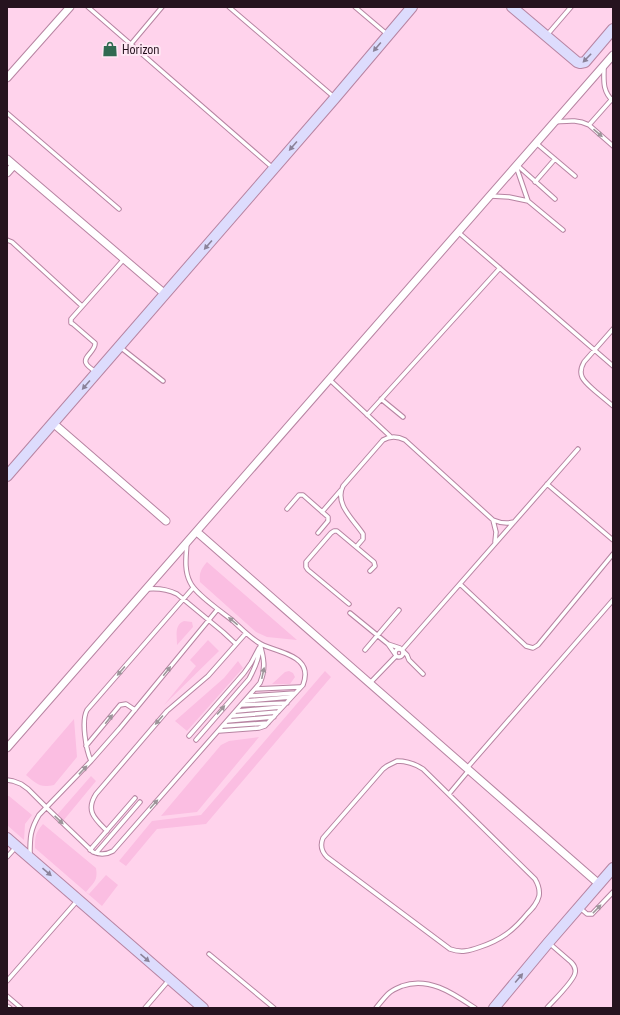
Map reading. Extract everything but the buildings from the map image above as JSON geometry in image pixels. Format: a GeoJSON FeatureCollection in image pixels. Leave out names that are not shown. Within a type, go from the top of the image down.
{"type":"FeatureCollection","features":[{"type":"Feature","properties":{"kind":"main road"},"geometry":{"type":"LineString","coordinates":[[7,476],[274,169],[412,7]]}},
{"type":"Feature","properties":{"kind":"main road"},"geometry":{"type":"LineString","coordinates":[[512,7],[577,62],[582,63],[586,61],[613,29]]}},
{"type":"Feature","properties":{"kind":"main road"},"geometry":{"type":"LineString","coordinates":[[7,838],[203,1008]]}},
{"type":"Feature","properties":{"kind":"main road"},"geometry":{"type":"LineString","coordinates":[[494,1008],[613,868]]}},
{"type":"Feature","properties":{"kind":"street"},"geometry":{"type":"LineString","coordinates":[[7,78],[70,7]]}},
{"type":"Feature","properties":{"kind":"street"},"geometry":{"type":"LineString","coordinates":[[7,748],[613,55]]}},
{"type":"Feature","properties":{"kind":"street"},"geometry":{"type":"LineString","coordinates":[[7,159],[165,294]]}},
{"type":"Feature","properties":{"kind":"street"},"geometry":{"type":"LineString","coordinates":[[7,174],[14,165]]}},
{"type":"Feature","properties":{"kind":"street"},"geometry":{"type":"LineString","coordinates":[[53,423],[166,521]]}},
{"type":"Feature","properties":{"kind":"street"},"geometry":{"type":"LineString","coordinates":[[197,532],[599,884]]}},
{"type":"Feature","properties":{"kind":"lane"},"geometry":{"type":"LineString","coordinates":[[88,7],[274,169]]}},
{"type":"Feature","properties":{"kind":"lane"},"geometry":{"type":"LineString","coordinates":[[131,44],[162,7]]}},
{"type":"Feature","properties":{"kind":"lane"},"geometry":{"type":"LineString","coordinates":[[230,7],[335,98]]}},
{"type":"Feature","properties":{"kind":"lane"},"geometry":{"type":"LineString","coordinates":[[355,7],[388,35]]}},
{"type":"Feature","properties":{"kind":"lane"},"geometry":{"type":"LineString","coordinates":[[546,36],[571,7]]}},
{"type":"Feature","properties":{"kind":"lane"},"geometry":{"type":"LineString","coordinates":[[589,124],[612,100],[605,89],[604,65]]}},
{"type":"Feature","properties":{"kind":"lane"},"geometry":{"type":"LineString","coordinates":[[7,113],[119,209]]}},
{"type":"Feature","properties":{"kind":"lane"},"geometry":{"type":"LineString","coordinates":[[554,123],[574,120],[584,122],[589,124],[613,146]]}},
{"type":"Feature","properties":{"kind":"lane"},"geometry":{"type":"LineString","coordinates":[[536,143],[575,176]]}},
{"type":"Feature","properties":{"kind":"lane"},"geometry":{"type":"LineString","coordinates":[[535,182],[555,159]]}},
{"type":"Feature","properties":{"kind":"lane"},"geometry":{"type":"LineString","coordinates":[[517,165],[555,198]]}},
{"type":"Feature","properties":{"kind":"lane"},"geometry":{"type":"LineString","coordinates":[[517,165],[528,201]]}},
{"type":"Feature","properties":{"kind":"lane"},"geometry":{"type":"LineString","coordinates":[[490,196],[509,197],[528,201],[563,230]]}},
{"type":"Feature","properties":{"kind":"lane"},"geometry":{"type":"LineString","coordinates":[[458,232],[613,366]]}},
{"type":"Feature","properties":{"kind":"lane"},"geometry":{"type":"LineString","coordinates":[[7,240],[12,242],[82,306]]}},
{"type":"Feature","properties":{"kind":"lane"},"geometry":{"type":"LineString","coordinates":[[96,373],[87,365],[86,362],[96,345],[71,321],[72,317],[124,259]]}},
{"type":"Feature","properties":{"kind":"lane"},"geometry":{"type":"LineString","coordinates":[[368,415],[500,268]]}},
{"type":"Feature","properties":{"kind":"lane"},"geometry":{"type":"LineString","coordinates":[[613,329],[594,349],[582,365],[581,369],[581,376],[584,382],[613,406]]}},
{"type":"Feature","properties":{"kind":"lane"},"geometry":{"type":"LineString","coordinates":[[120,346],[163,381]]}},
{"type":"Feature","properties":{"kind":"lane"},"geometry":{"type":"LineString","coordinates":[[330,380],[391,437]]}},
{"type":"Feature","properties":{"kind":"lane"},"geometry":{"type":"LineString","coordinates":[[381,400],[403,417]]}},
{"type":"Feature","properties":{"kind":"lane"},"geometry":{"type":"LineString","coordinates":[[322,512],[383,440],[396,437],[405,440],[493,520],[503,523],[514,522]]}},
{"type":"Feature","properties":{"kind":"lane"},"geometry":{"type":"LineString","coordinates":[[370,683],[397,656],[403,655],[402,650],[578,448]]}},
{"type":"Feature","properties":{"kind":"lane"},"geometry":{"type":"LineString","coordinates":[[547,484],[613,540]]}},
{"type":"Feature","properties":{"kind":"lane"},"geometry":{"type":"LineString","coordinates":[[341,490],[341,500],[343,506],[363,534],[363,539],[357,546]]}},
{"type":"Feature","properties":{"kind":"lane"},"geometry":{"type":"LineString","coordinates":[[287,509],[300,494],[303,495],[327,516],[328,519],[318,533]]}},
{"type":"Feature","properties":{"kind":"lane"},"geometry":{"type":"LineString","coordinates":[[493,520],[496,532],[495,544]]}},
{"type":"Feature","properties":{"kind":"lane"},"geometry":{"type":"LineString","coordinates":[[349,604],[308,570],[305,564],[330,532],[334,531],[339,532],[374,562],[375,566],[370,571]]}},
{"type":"Feature","properties":{"kind":"lane"},"geometry":{"type":"LineString","coordinates":[[187,543],[186,570],[193,588],[217,610],[260,644],[280,651],[300,662],[304,667],[305,679],[303,685],[265,726],[259,728],[219,731]]}},
{"type":"Feature","properties":{"kind":"lane"},"geometry":{"type":"LineString","coordinates":[[460,584],[526,646],[533,648],[538,645],[613,554]]}},
{"type":"Feature","properties":{"kind":"lane"},"geometry":{"type":"LineString","coordinates":[[146,590],[155,588],[177,594],[236,644]]}},
{"type":"Feature","properties":{"kind":"lane"},"geometry":{"type":"LineString","coordinates":[[91,761],[86,746],[84,722],[87,710],[193,588]]}},
{"type":"Feature","properties":{"kind":"lane"},"geometry":{"type":"LineString","coordinates":[[449,794],[468,769],[613,600]]}},
{"type":"Feature","properties":{"kind":"lane"},"geometry":{"type":"LineString","coordinates":[[30,858],[30,834],[39,815],[91,761],[217,610]]}},
{"type":"Feature","properties":{"kind":"lane"},"geometry":{"type":"LineString","coordinates":[[365,650],[399,610]]}},
{"type":"Feature","properties":{"kind":"lane"},"geometry":{"type":"LineString","coordinates":[[350,613],[388,644],[397,656],[404,660],[409,660]]}},
{"type":"Feature","properties":{"kind":"lane"},"geometry":{"type":"LineString","coordinates":[[107,831],[94,818],[92,813],[92,803],[96,794],[167,711],[208,676],[246,633]]}},
{"type":"Feature","properties":{"kind":"lane"},"geometry":{"type":"LineString","coordinates":[[7,780],[21,784],[28,788],[90,850],[96,853],[104,854],[112,851],[260,683],[264,672],[264,660],[260,644]]}},
{"type":"Feature","properties":{"kind":"lane"},"geometry":{"type":"LineString","coordinates":[[189,736],[244,673],[251,663],[260,644]]}},
{"type":"Feature","properties":{"kind":"lane"},"geometry":{"type":"LineString","coordinates":[[196,740],[249,679],[259,656],[260,644]]}},
{"type":"Feature","properties":{"kind":"lane"},"geometry":{"type":"LineString","coordinates":[[388,644],[402,650],[407,655],[409,660],[423,674]]}},
{"type":"Feature","properties":{"kind":"lane"},"geometry":{"type":"LineString","coordinates":[[397,656],[395,650],[398,648],[402,650]]}},
{"type":"Feature","properties":{"kind":"lane"},"geometry":{"type":"LineString","coordinates":[[255,689],[300,687]]}},
{"type":"Feature","properties":{"kind":"lane"},"geometry":{"type":"LineString","coordinates":[[249,696],[295,693]]}},
{"type":"Feature","properties":{"kind":"lane"},"geometry":{"type":"LineString","coordinates":[[245,701],[292,697]]}},
{"type":"Feature","properties":{"kind":"lane"},"geometry":{"type":"LineString","coordinates":[[241,706],[287,703]]}},
{"type":"Feature","properties":{"kind":"lane"},"geometry":{"type":"LineString","coordinates":[[86,746],[120,705],[126,704],[135,710]]}},
{"type":"Feature","properties":{"kind":"lane"},"geometry":{"type":"LineString","coordinates":[[236,711],[282,708]]}},
{"type":"Feature","properties":{"kind":"lane"},"geometry":{"type":"LineString","coordinates":[[232,716],[278,712]]}},
{"type":"Feature","properties":{"kind":"lane"},"geometry":{"type":"LineString","coordinates":[[227,722],[274,717]]}},
{"type":"Feature","properties":{"kind":"lane"},"geometry":{"type":"LineString","coordinates":[[223,726],[268,723]]}},
{"type":"Feature","properties":{"kind":"lane"},"geometry":{"type":"LineString","coordinates":[[402,761],[413,763],[423,769],[449,794],[535,878],[539,890],[539,896],[534,907],[512,931],[490,944],[464,952],[450,949],[327,857],[321,848],[325,835],[383,769],[392,763],[402,761]]}},
{"type":"Feature","properties":{"kind":"lane"},"geometry":{"type":"LineString","coordinates":[[90,850],[135,798]]}},
{"type":"Feature","properties":{"kind":"lane"},"geometry":{"type":"LineString","coordinates":[[96,853],[140,802]]}},
{"type":"Feature","properties":{"kind":"lane"},"geometry":{"type":"LineString","coordinates":[[7,857],[17,846]]}},
{"type":"Feature","properties":{"kind":"lane"},"geometry":{"type":"LineString","coordinates":[[579,907],[587,914],[592,914],[613,892]]}},
{"type":"Feature","properties":{"kind":"lane"},"geometry":{"type":"LineString","coordinates":[[7,981],[78,900]]}},
{"type":"Feature","properties":{"kind":"lane"},"geometry":{"type":"LineString","coordinates":[[547,1008],[572,981],[575,974],[573,964],[548,943]]}},
{"type":"Feature","properties":{"kind":"lane"},"geometry":{"type":"LineString","coordinates":[[209,954],[272,1008]]}},
{"type":"Feature","properties":{"kind":"lane"},"geometry":{"type":"LineString","coordinates":[[144,1008],[170,979]]}},
{"type":"Feature","properties":{"kind":"lane"},"geometry":{"type":"LineString","coordinates":[[376,1008],[389,993],[397,988],[415,983],[446,990],[475,1008]]}},
{"type":"Feature","properties":{"kind":"lane"},"geometry":{"type":"LineString","coordinates":[[7,996],[21,1008]]}},
{"type":"Feature","properties":{"kind":"shaded area"},"geometry":{"type":"Polygon","coordinates":[[[207,562],[297,640],[267,637],[256,632],[200,582],[201,571],[207,562]]]}},
{"type":"Feature","properties":{"kind":"shaded area"},"geometry":{"type":"Polygon","coordinates":[[[184,621],[192,622],[193,627],[177,645],[177,628],[184,621]]]}},
{"type":"Feature","properties":{"kind":"shaded area"},"geometry":{"type":"Polygon","coordinates":[[[208,640],[219,651],[164,705],[196,666],[190,660],[208,640]]]}},
{"type":"Feature","properties":{"kind":"shaded area"},"geometry":{"type":"Polygon","coordinates":[[[238,661],[243,668],[187,731],[175,721],[224,678],[238,661]]]}},
{"type":"Feature","properties":{"kind":"shaded area"},"geometry":{"type":"Polygon","coordinates":[[[289,671],[293,673],[295,677],[290,684],[272,684],[285,672],[289,671]]]}},
{"type":"Feature","properties":{"kind":"shaded area"},"geometry":{"type":"Polygon","coordinates":[[[325,671],[331,677],[206,824],[157,829],[126,866],[119,861],[152,821],[201,815],[325,671]]]}},
{"type":"Feature","properties":{"kind":"shaded area"},"geometry":{"type":"Polygon","coordinates":[[[74,719],[77,757],[54,785],[41,786],[26,775],[74,719]]]}},
{"type":"Feature","properties":{"kind":"shaded area"},"geometry":{"type":"Polygon","coordinates":[[[259,737],[197,812],[161,816],[221,745],[229,741],[259,737]]]}},
{"type":"Feature","properties":{"kind":"shaded area"},"geometry":{"type":"Polygon","coordinates":[[[91,776],[96,781],[63,821],[57,815],[91,776]]]}},
{"type":"Feature","properties":{"kind":"shaded area"},"geometry":{"type":"Polygon","coordinates":[[[7,796],[9,796],[32,815],[25,824],[24,840],[7,825],[7,796]]]}},
{"type":"Feature","properties":{"kind":"shaded area"},"geometry":{"type":"Polygon","coordinates":[[[43,824],[96,868],[96,879],[86,892],[89,894],[106,875],[118,885],[102,906],[35,848],[36,835],[43,824]]]}},
{"type":"Feature","properties":{"kind":"place","name":"Horizon"},"geometry":{"type":"Point","coordinates":[110,49]}}]}
